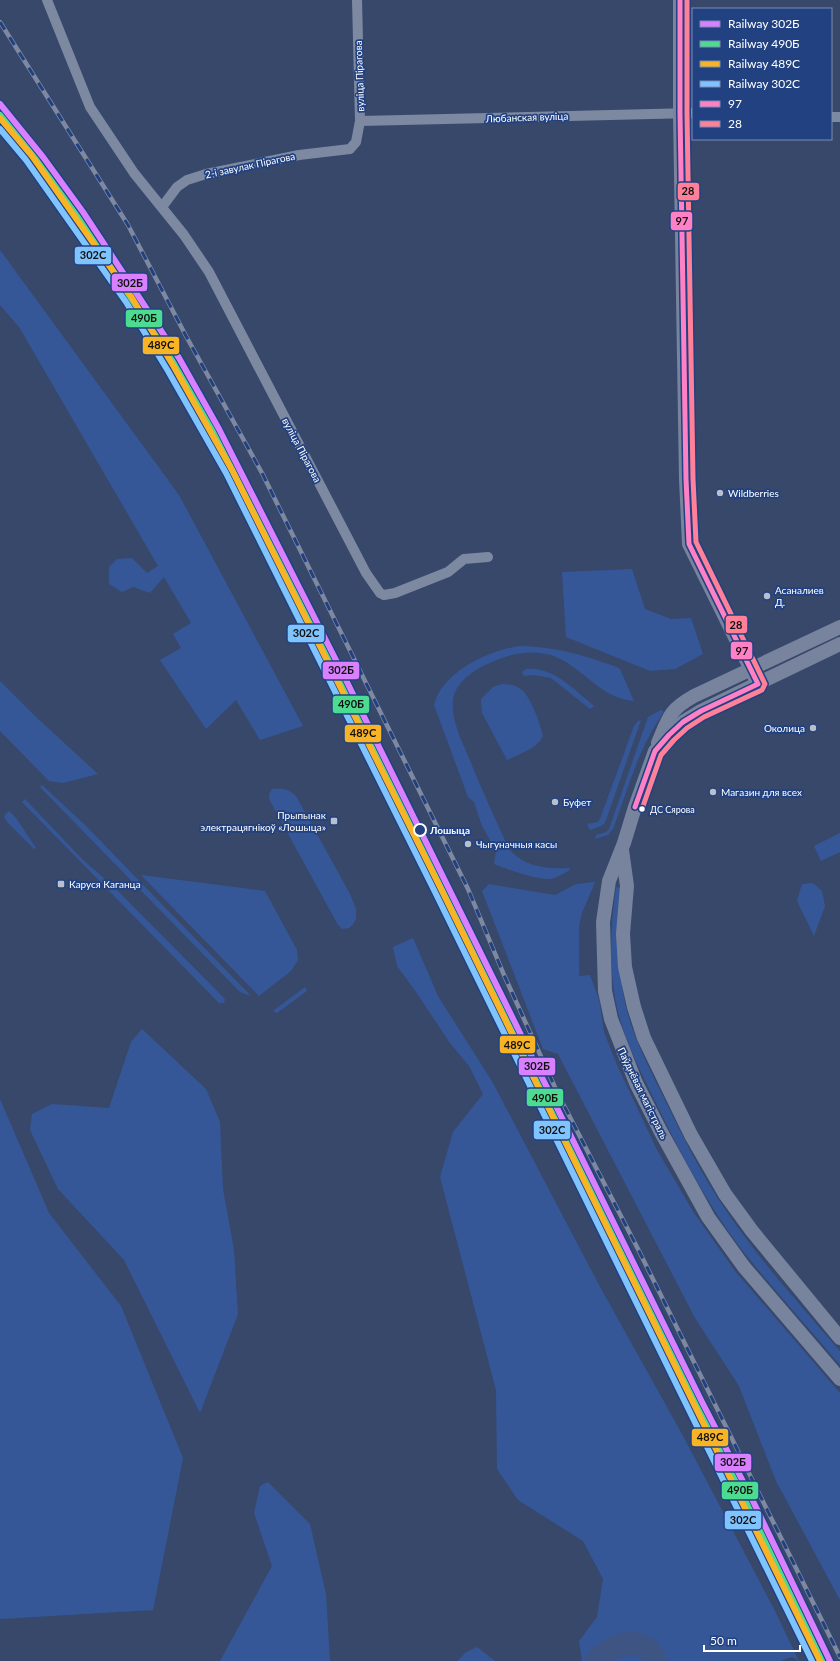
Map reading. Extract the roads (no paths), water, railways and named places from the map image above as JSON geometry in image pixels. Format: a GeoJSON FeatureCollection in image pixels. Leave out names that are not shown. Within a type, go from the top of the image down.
{"type":"FeatureCollection","features":[{"type":"Feature","properties":{"kind":"main road"},"geometry":{"type":"LineString","coordinates":[[680,0],[686,113],[686,479],[689,544],[758,684]]}},
{"type":"Feature","properties":{"kind":"main road","name":"Паўднёвая магістраль"},"geometry":{"type":"LineString","coordinates":[[840,628],[678,705],[668,717],[635,807],[622,849],[609,881],[603,922],[605,991],[611,1019],[621,1048],[636,1083],[661,1132],[708,1217],[744,1267],[840,1379]]}},
{"type":"Feature","properties":{"kind":"main road"},"geometry":{"type":"LineString","coordinates":[[655,751],[683,722],[701,711],[840,644]]}},
{"type":"Feature","properties":{"kind":"main road"},"geometry":{"type":"LineString","coordinates":[[622,849],[627,886],[623,934],[625,967],[634,1007],[644,1038],[691,1135],[725,1194],[752,1231],[840,1338]]}},
{"type":"Feature","properties":{"kind":"street"},"geometry":{"type":"LineString","coordinates":[[47,0],[90,107],[134,173],[162,207]]}},
{"type":"Feature","properties":{"kind":"street","name":"вуліца Пірагова"},"geometry":{"type":"LineString","coordinates":[[350,148],[356,142],[360,121],[357,0]]}},
{"type":"Feature","properties":{"kind":"street","name":"Любанская вуліца"},"geometry":{"type":"LineString","coordinates":[[360,121],[686,113]]}},
{"type":"Feature","properties":{"kind":"street","name":"2-і завулак Пірагова"},"geometry":{"type":"LineString","coordinates":[[162,207],[176,187],[187,180],[206,174],[299,154],[350,148]]}},
{"type":"Feature","properties":{"kind":"street","name":"вуліца Пірагова"},"geometry":{"type":"LineString","coordinates":[[162,207],[184,235],[209,272],[366,573],[380,593],[384,595],[395,593],[448,572],[464,559],[488,556]]}},
{"type":"Feature","properties":{"kind":"waterway","name":"Лошыца"},"geometry":{"type":"LineString","coordinates":[[596,1661],[611,1650],[628,1644],[644,1646],[650,1652],[655,1661]]}},
{"type":"Feature","properties":{"kind":"railway"},"geometry":{"type":"LineString","coordinates":[[0,22],[128,225],[186,336],[262,473],[468,889],[504,975],[558,1094],[639,1251],[840,1657]]}},
{"type":"Feature","properties":{"kind":"rail line","name":"302Б"},"geometry":{"type":"LineString","coordinates":[[0,104],[43,157],[83,212],[179,358],[219,429],[344,676],[702,1402],[751,1497],[830,1661]]}},
{"type":"Feature","properties":{"kind":"rail line","name":"490Б"},"geometry":{"type":"LineString","coordinates":[[0,115],[37,161],[77,216],[173,362],[213,432],[338,679],[696,1405],[745,1500],[822,1661]]}},
{"type":"Feature","properties":{"kind":"rail line","name":"489С"},"geometry":{"type":"LineString","coordinates":[[0,118],[32,156],[132,298],[174,367],[232,470],[440,887],[820,1661]]}},
{"type":"Feature","properties":{"kind":"rail line","name":"302С"},"geometry":{"type":"LineString","coordinates":[[0,129],[26,160],[126,302],[168,371],[226,473],[434,890],[812,1661]]}},
{"type":"Feature","properties":{"kind":"place","name":"Wildberries"},"geometry":{"type":"Point","coordinates":[720,493]}},
{"type":"Feature","properties":{"kind":"place","name":"Асаналиев Д."},"geometry":{"type":"Point","coordinates":[767,596]}},
{"type":"Feature","properties":{"kind":"place","name":"Околица"},"geometry":{"type":"Point","coordinates":[813,728]}},
{"type":"Feature","properties":{"kind":"place","name":"Магазин для всех"},"geometry":{"type":"Point","coordinates":[713,792]}},
{"type":"Feature","properties":{"kind":"place","name":"Буфет"},"geometry":{"type":"Point","coordinates":[555,802]}},
{"type":"Feature","properties":{"kind":"place","name":"ДС Сярова"},"geometry":{"type":"Point","coordinates":[642,809]}},
{"type":"Feature","properties":{"kind":"place","name":"Прыпынак электрацягнікоў «Лошыца»"},"geometry":{"type":"Point","coordinates":[334,821]}},
{"type":"Feature","properties":{"kind":"place","name":"Лошыца"},"geometry":{"type":"Point","coordinates":[420,830]}},
{"type":"Feature","properties":{"kind":"place","name":"Чыгуначныя касы"},"geometry":{"type":"Point","coordinates":[468,844]}},
{"type":"Feature","properties":{"kind":"place","name":"Каруся Каганца"},"geometry":{"type":"Point","coordinates":[61,884]}}]}
